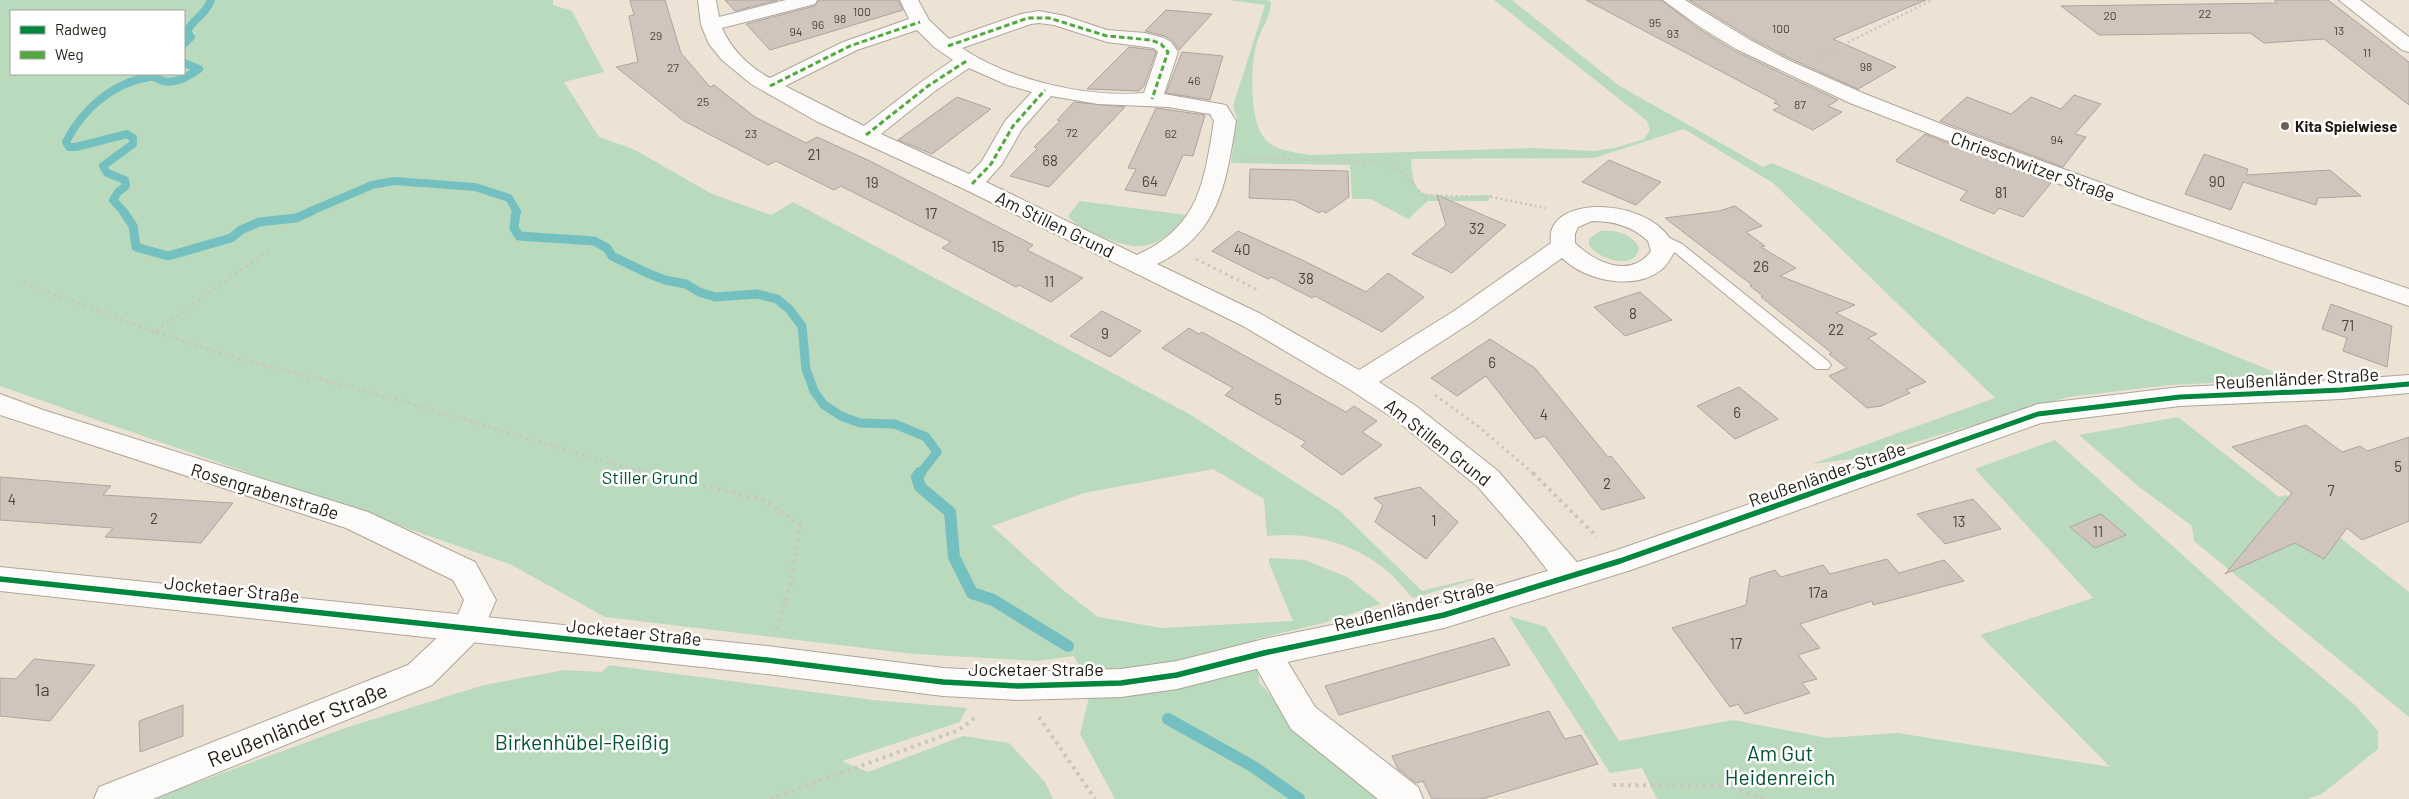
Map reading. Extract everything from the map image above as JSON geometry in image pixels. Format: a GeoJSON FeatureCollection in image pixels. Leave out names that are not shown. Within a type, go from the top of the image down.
{"type":"FeatureCollection","features":[{"type":"Feature","properties":{"kind":"street","name":"Am Stillen Grund"},"geometry":{"type":"LineString","coordinates":[[706,0],[711,25],[719,44],[729,56],[758,80],[791,100],[972,184],[1252,320],[1359,382],[1406,413],[1474,466],[1535,532],[1570,576]]}},
{"type":"Feature","properties":{"kind":"street"},"geometry":{"type":"LineString","coordinates":[[711,25],[808,0]]}},
{"type":"Feature","properties":{"kind":"street"},"geometry":{"type":"LineString","coordinates":[[909,0],[920,22],[948,46],[968,60],[998,74],[1046,90],[1124,100],[1152,99],[1218,110],[1225,121],[1212,196],[1192,229],[1171,247],[1138,264]]}},
{"type":"Feature","properties":{"kind":"street","name":"Chrieschwitzer Straße"},"geometry":{"type":"LineString","coordinates":[[1672,0],[1693,15],[1793,70],[1931,128],[2073,182],[2409,298]]}},
{"type":"Feature","properties":{"kind":"street"},"geometry":{"type":"LineString","coordinates":[[2348,0],[2409,46]]}},
{"type":"Feature","properties":{"kind":"street"},"geometry":{"type":"LineString","coordinates":[[948,46],[1028,18],[1042,16],[1052,16],[1101,35],[1156,42],[1164,46],[1168,52],[1152,99]]}},
{"type":"Feature","properties":{"kind":"street"},"geometry":{"type":"LineString","coordinates":[[770,86],[850,46],[920,22]]}},
{"type":"Feature","properties":{"kind":"street"},"geometry":{"type":"LineString","coordinates":[[866,135],[928,85],[968,60]]}},
{"type":"Feature","properties":{"kind":"street","name":"Am Stillen Grund"},"geometry":{"type":"LineString","coordinates":[[972,184],[991,164],[1013,126],[1046,90]]}},
{"type":"Feature","properties":{"kind":"street"},"geometry":{"type":"LineString","coordinates":[[1602,213],[1619,215],[1647,226],[1659,238],[1664,251],[1660,260],[1642,271],[1624,274],[1602,271],[1572,256],[1564,245],[1563,233],[1570,222],[1584,216],[1602,213]]}},
{"type":"Feature","properties":{"kind":"street"},"geometry":{"type":"LineString","coordinates":[[1359,382],[1411,352],[1492,299],[1564,245]]}},
{"type":"Feature","properties":{"kind":"street","name":"Reußenländer Straße"},"geometry":{"type":"LineString","coordinates":[[1264,653],[1444,615],[1620,561],[2038,414],[2084,406],[2225,394],[2376,389],[2409,384]]}},
{"type":"Feature","properties":{"kind":"street","name":"Rosengrabenstraße"},"geometry":{"type":"LineString","coordinates":[[0,404],[34,417],[357,520],[464,571],[480,600],[469,628]]}},
{"type":"Feature","properties":{"kind":"street","name":"Jocketaer Straße"},"geometry":{"type":"LineString","coordinates":[[0,579],[766,660],[943,682],[1018,686],[1121,683],[1177,675],[1264,653]]}},
{"type":"Feature","properties":{"kind":"street","name":"Reußenländer Straße"},"geometry":{"type":"LineString","coordinates":[[112,799],[420,674],[469,628]]}},
{"type":"Feature","properties":{"kind":"street"},"geometry":{"type":"LineString","coordinates":[[1264,653],[1303,718],[1405,799]]}},
{"type":"Feature","properties":{"kind":"lane"},"geometry":{"type":"LineString","coordinates":[[1659,238],[1677,247],[1822,365]]}},
{"type":"Feature","properties":{"kind":"path"},"geometry":{"type":"LineString","coordinates":[[1793,70],[1932,0]]}},
{"type":"Feature","properties":{"kind":"path"},"geometry":{"type":"LineString","coordinates":[[1219,157],[1380,162],[1394,165],[1402,170],[1415,190],[1422,196],[1491,197],[1584,216]]}},
{"type":"Feature","properties":{"kind":"path"},"geometry":{"type":"LineString","coordinates":[[155,332],[272,248]]}},
{"type":"Feature","properties":{"kind":"path"},"geometry":{"type":"LineString","coordinates":[[23,283],[155,332],[240,359],[399,400],[617,465],[763,500],[800,526],[791,582],[766,660]]}},
{"type":"Feature","properties":{"kind":"path"},"geometry":{"type":"LineString","coordinates":[[770,799],[959,730],[1018,686],[1095,799]]}},
{"type":"Feature","properties":{"kind":"path"},"geometry":{"type":"LineString","coordinates":[[1613,785],[1730,786],[1763,799]]}},
{"type":"Feature","properties":{"kind":"green space","name":"Stiller Grund"},"geometry":{"type":"Polygon","coordinates":[[[0,0],[553,0],[553,5],[572,11],[604,72],[564,82],[599,137],[633,149],[712,194],[771,215],[793,202],[1191,415],[1340,511],[1422,591],[1474,578],[1473,580],[1413,598],[1386,570],[1360,553],[1345,546],[1314,537],[1298,535],[1267,536],[1264,499],[1213,469],[1084,493],[992,526],[1063,590],[1098,617],[1162,628],[1293,621],[1269,563],[1269,558],[1305,560],[1347,577],[1381,604],[1323,623],[1256,639],[1259,682],[1296,724],[1391,799],[1115,799],[1080,734],[1091,689],[1074,656],[1038,661],[914,654],[605,617],[512,565],[0,386],[0,0]]]}},
{"type":"Feature","properties":{"kind":"green space"},"geometry":{"type":"Polygon","coordinates":[[[1228,0],[1268,0],[1271,3],[1269,14],[1257,42],[1253,64],[1252,92],[1256,119],[1260,131],[1269,143],[1280,149],[1311,155],[1532,148],[1594,151],[1615,148],[1644,139],[1650,130],[1647,121],[1494,0],[1512,0],[1618,85],[1763,167],[1772,163],[1997,260],[2292,379],[2170,385],[2068,397],[1865,457],[1812,464],[1995,398],[1773,183],[1684,129],[1594,158],[1411,159],[1414,181],[1421,192],[1435,196],[1492,195],[1488,201],[1428,201],[1408,219],[1371,199],[1352,199],[1350,165],[1231,163],[1237,118],[1233,106],[1265,5],[1228,0]]]}},
{"type":"Feature","properties":{"kind":"green space"},"geometry":{"type":"Polygon","coordinates":[[[1080,201],[1186,215],[1166,236],[1146,246],[1135,246],[1111,240],[1084,229],[1074,222],[1068,216],[1080,201]]]}},
{"type":"Feature","properties":{"kind":"green space"},"geometry":{"type":"Polygon","coordinates":[[[1600,231],[1622,233],[1631,238],[1639,247],[1637,255],[1624,261],[1616,261],[1600,255],[1589,245],[1589,239],[1600,231]]]}},
{"type":"Feature","properties":{"kind":"green space"},"geometry":{"type":"Polygon","coordinates":[[[2178,417],[2279,497],[2286,495],[2409,592],[2409,717],[2194,541],[2192,526],[2138,486],[2079,435],[2178,417]]]}},
{"type":"Feature","properties":{"kind":"green space","name":"Am Gut Heidenreich"},"geometry":{"type":"Polygon","coordinates":[[[2055,440],[2269,633],[2355,705],[2378,731],[2378,749],[2322,794],[2308,799],[1657,799],[1642,768],[1610,773],[1509,616],[1546,627],[1619,741],[1733,720],[1827,738],[1898,733],[2110,767],[1980,635],[2093,598],[1975,469],[2055,440]]]}},
{"type":"Feature","properties":{"kind":"green space","name":"Birkenhübel-Reißig"},"geometry":{"type":"Polygon","coordinates":[[[609,665],[873,700],[967,708],[960,722],[842,761],[868,772],[963,736],[1009,743],[1045,782],[1053,799],[152,799],[348,727],[484,685],[564,670],[602,672],[609,665]]]}},
{"type":"Feature","properties":{"kind":"building"},"geometry":{"type":"Polygon","coordinates":[[[630,0],[665,0],[681,53],[710,87],[714,85],[755,117],[806,143],[817,137],[870,161],[1033,245],[1027,250],[1083,278],[1051,302],[1019,285],[1016,287],[942,248],[951,242],[841,186],[834,190],[776,161],[768,165],[684,121],[616,67],[638,62],[629,16],[634,15],[630,0]]]}},
{"type":"Feature","properties":{"kind":"building"},"geometry":{"type":"Polygon","coordinates":[[[725,0],[778,0],[735,11],[725,0]]]}},
{"type":"Feature","properties":{"kind":"building"},"geometry":{"type":"Polygon","coordinates":[[[819,0],[898,0],[903,10],[770,50],[746,24],[815,6],[819,0]]]}},
{"type":"Feature","properties":{"kind":"building"},"geometry":{"type":"Polygon","coordinates":[[[1586,0],[1661,0],[1699,29],[1735,51],[1838,100],[1828,106],[1842,112],[1813,130],[1773,110],[1781,106],[1774,103],[1777,101],[1586,0]]]}},
{"type":"Feature","properties":{"kind":"building"},"geometry":{"type":"Polygon","coordinates":[[[1689,0],[1926,0],[1833,39],[1896,67],[1858,89],[1789,58],[1751,38],[1689,0]]]}},
{"type":"Feature","properties":{"kind":"building"},"geometry":{"type":"Polygon","coordinates":[[[2274,0],[2328,0],[2409,62],[2409,105],[2324,39],[2264,43],[2250,33],[2099,35],[2061,6],[2277,3],[2274,0]]]}},
{"type":"Feature","properties":{"kind":"building"},"geometry":{"type":"Polygon","coordinates":[[[1166,10],[1212,14],[1179,50],[1173,41],[1165,36],[1145,31],[1166,10]]]}},
{"type":"Feature","properties":{"kind":"building"},"geometry":{"type":"Polygon","coordinates":[[[1129,47],[1156,52],[1144,86],[1139,91],[1087,89],[1129,47]]]}},
{"type":"Feature","properties":{"kind":"building"},"geometry":{"type":"Polygon","coordinates":[[[1182,52],[1223,56],[1210,100],[1166,93],[1182,52]]]}},
{"type":"Feature","properties":{"kind":"building"},"geometry":{"type":"Polygon","coordinates":[[[2074,95],[2101,104],[2075,134],[2086,137],[2063,167],[1940,121],[1967,97],[2011,114],[2031,97],[2061,109],[2074,95]]]}},
{"type":"Feature","properties":{"kind":"building"},"geometry":{"type":"Polygon","coordinates":[[[957,97],[991,109],[932,154],[898,140],[957,97]]]}},
{"type":"Feature","properties":{"kind":"building"},"geometry":{"type":"Polygon","coordinates":[[[1074,102],[1125,107],[1049,187],[1010,176],[1038,148],[1034,147],[1060,121],[1057,120],[1074,102]]]}},
{"type":"Feature","properties":{"kind":"building"},"geometry":{"type":"Polygon","coordinates":[[[1156,108],[1205,115],[1193,156],[1183,155],[1165,196],[1125,190],[1136,169],[1128,168],[1156,108]]]}},
{"type":"Feature","properties":{"kind":"building"},"geometry":{"type":"Polygon","coordinates":[[[1925,134],[2051,183],[2023,217],[1999,208],[1994,214],[1960,200],[1967,191],[1897,162],[1896,160],[1925,134]]]}},
{"type":"Feature","properties":{"kind":"building"},"geometry":{"type":"Polygon","coordinates":[[[2204,154],[2248,169],[2246,175],[2330,170],[2361,196],[2318,198],[2316,205],[2243,182],[2231,210],[2185,194],[2204,154]]]}},
{"type":"Feature","properties":{"kind":"building"},"geometry":{"type":"Polygon","coordinates":[[[1609,160],[1661,182],[1636,205],[1582,182],[1609,160]]]}},
{"type":"Feature","properties":{"kind":"building"},"geometry":{"type":"Polygon","coordinates":[[[1250,169],[1348,171],[1349,197],[1326,213],[1322,211],[1319,213],[1294,200],[1249,198],[1250,169]]]}},
{"type":"Feature","properties":{"kind":"building"},"geometry":{"type":"Polygon","coordinates":[[[1437,195],[1506,225],[1452,273],[1412,254],[1446,225],[1437,195]]]}},
{"type":"Feature","properties":{"kind":"building"},"geometry":{"type":"Polygon","coordinates":[[[1735,206],[1762,226],[1746,232],[1765,246],[1761,247],[1796,268],[1780,276],[1855,305],[1836,313],[1877,334],[1868,338],[1926,382],[1906,390],[1910,393],[1881,406],[1867,408],[1829,376],[1847,368],[1829,354],[1832,353],[1761,297],[1763,296],[1750,286],[1752,285],[1665,218],[1719,211],[1735,206]]]}},
{"type":"Feature","properties":{"kind":"building"},"geometry":{"type":"Polygon","coordinates":[[[1238,231],[1366,292],[1388,273],[1424,297],[1382,332],[1315,296],[1312,298],[1271,277],[1268,279],[1212,251],[1238,231]]]}},
{"type":"Feature","properties":{"kind":"building"},"geometry":{"type":"Polygon","coordinates":[[[1640,292],[1672,320],[1625,336],[1594,307],[1640,292]]]}},
{"type":"Feature","properties":{"kind":"building"},"geometry":{"type":"Polygon","coordinates":[[[2331,304],[2392,326],[2387,367],[2343,351],[2347,338],[2322,329],[2331,304]]]}},
{"type":"Feature","properties":{"kind":"building"},"geometry":{"type":"Polygon","coordinates":[[[1102,311],[1141,331],[1110,357],[1070,336],[1102,311]]]}},
{"type":"Feature","properties":{"kind":"building"},"geometry":{"type":"Polygon","coordinates":[[[1189,328],[1199,334],[1202,332],[1346,412],[1354,406],[1377,421],[1362,432],[1382,445],[1342,475],[1301,446],[1306,442],[1225,395],[1233,388],[1162,348],[1189,328]]]}},
{"type":"Feature","properties":{"kind":"building"},"geometry":{"type":"Polygon","coordinates":[[[1490,339],[1535,368],[1608,457],[1611,456],[1645,498],[1602,510],[1545,436],[1535,439],[1486,376],[1457,396],[1431,378],[1490,339]]]}},
{"type":"Feature","properties":{"kind":"building"},"geometry":{"type":"Polygon","coordinates":[[[1739,387],[1778,419],[1735,439],[1697,406],[1739,387]]]}},
{"type":"Feature","properties":{"kind":"building"},"geometry":{"type":"Polygon","coordinates":[[[2306,425],[2342,452],[2360,446],[2367,451],[2409,437],[2409,521],[2362,540],[2347,528],[2324,559],[2295,543],[2225,574],[2292,493],[2232,447],[2306,425]]]}},
{"type":"Feature","properties":{"kind":"building"},"geometry":{"type":"Polygon","coordinates":[[[0,477],[111,486],[103,495],[233,503],[201,543],[105,537],[113,528],[0,520],[0,477]]]}},
{"type":"Feature","properties":{"kind":"building"},"geometry":{"type":"Polygon","coordinates":[[[1420,487],[1458,522],[1426,559],[1375,522],[1383,505],[1374,498],[1420,487]]]}},
{"type":"Feature","properties":{"kind":"building"},"geometry":{"type":"Polygon","coordinates":[[[1973,499],[2001,529],[1945,544],[1917,514],[1973,499]]]}},
{"type":"Feature","properties":{"kind":"building"},"geometry":{"type":"Polygon","coordinates":[[[2101,514],[2126,535],[2095,548],[2070,527],[2101,514]]]}},
{"type":"Feature","properties":{"kind":"building"},"geometry":{"type":"Polygon","coordinates":[[[1887,559],[1899,573],[1944,560],[1964,581],[1873,605],[1872,601],[1800,624],[1820,648],[1798,655],[1817,679],[1802,683],[1810,693],[1745,714],[1738,704],[1730,707],[1672,628],[1746,605],[1750,578],[1775,570],[1781,577],[1823,565],[1830,574],[1887,559]]]}},
{"type":"Feature","properties":{"kind":"building"},"geometry":{"type":"Polygon","coordinates":[[[1494,638],[1510,665],[1339,715],[1325,686],[1494,638]]]}},
{"type":"Feature","properties":{"kind":"building"},"geometry":{"type":"Polygon","coordinates":[[[34,659],[95,665],[50,721],[0,716],[0,678],[16,679],[34,659]]]}},
{"type":"Feature","properties":{"kind":"building"},"geometry":{"type":"Polygon","coordinates":[[[183,705],[183,736],[140,752],[139,721],[183,705]]]}},
{"type":"Feature","properties":{"kind":"building"},"geometry":{"type":"Polygon","coordinates":[[[1549,711],[1565,739],[1581,735],[1598,764],[1482,799],[1432,799],[1423,781],[1416,783],[1398,769],[1392,756],[1549,711]]]}},
{"type":"Feature","properties":{"kind":"waterway"},"geometry":{"type":"LineString","coordinates":[[185,43],[191,37],[187,32],[189,28],[211,0]]}},
{"type":"Feature","properties":{"kind":"waterway"},"geometry":{"type":"LineString","coordinates":[[124,212],[113,200],[118,192],[126,186],[125,180],[107,173],[103,166],[133,144],[133,138],[127,134],[76,147],[69,147],[66,142],[81,119],[111,92],[135,80],[154,77],[168,82],[186,77],[199,69],[185,63]]}},
{"type":"Feature","properties":{"kind":"waterway"},"geometry":{"type":"LineString","coordinates":[[309,212],[372,185],[394,181],[475,187],[509,198],[517,212]]}},
{"type":"Feature","properties":{"kind":"waterway"},"geometry":{"type":"LineString","coordinates":[[123,211],[133,226],[136,247],[168,256],[231,238],[241,230],[259,222],[296,218],[312,211]]}},
{"type":"Feature","properties":{"kind":"waterway"},"geometry":{"type":"LineString","coordinates":[[516,211],[514,228],[519,236],[594,241],[607,248],[612,256],[665,280],[686,284],[699,292],[715,297],[757,294],[777,299],[789,309],[802,326],[806,369],[814,391],[824,405],[841,416],[860,423],[895,424],[926,437],[937,452],[919,475]]}},
{"type":"Feature","properties":{"kind":"waterway"},"geometry":{"type":"LineString","coordinates":[[920,473],[917,477],[920,487],[950,512],[954,557],[972,593],[993,600],[1068,646]]}},
{"type":"Feature","properties":{"kind":"waterway"},"geometry":{"type":"LineString","coordinates":[[1168,719],[1254,767],[1299,799]]}},
{"type":"Feature","properties":{"kind":"marked path"},"geometry":{"type":"LineString","coordinates":[[948,46],[1028,18],[1039,17],[1059,20],[1107,36],[1145,39],[1157,42],[1164,46],[1168,52],[1152,99]]}},
{"type":"Feature","properties":{"kind":"marked path"},"geometry":{"type":"LineString","coordinates":[[770,86],[850,46],[920,22]]}},
{"type":"Feature","properties":{"kind":"marked path"},"geometry":{"type":"LineString","coordinates":[[866,135],[928,86],[968,60]]}},
{"type":"Feature","properties":{"kind":"marked path"},"geometry":{"type":"LineString","coordinates":[[972,184],[991,164],[1013,126],[1045,90]]}},
{"type":"Feature","properties":{"kind":"cycle path"},"geometry":{"type":"LineString","coordinates":[[0,579],[767,660],[943,682],[1018,686],[1121,683],[1177,675],[1264,653],[1444,615],[1620,561],[2038,414],[2108,404],[2180,397],[2341,390],[2409,384]]}},
{"type":"Feature","properties":{"kind":"place","name":"Kita Spielwiese"},"geometry":{"type":"Point","coordinates":[2285,126]}}]}
